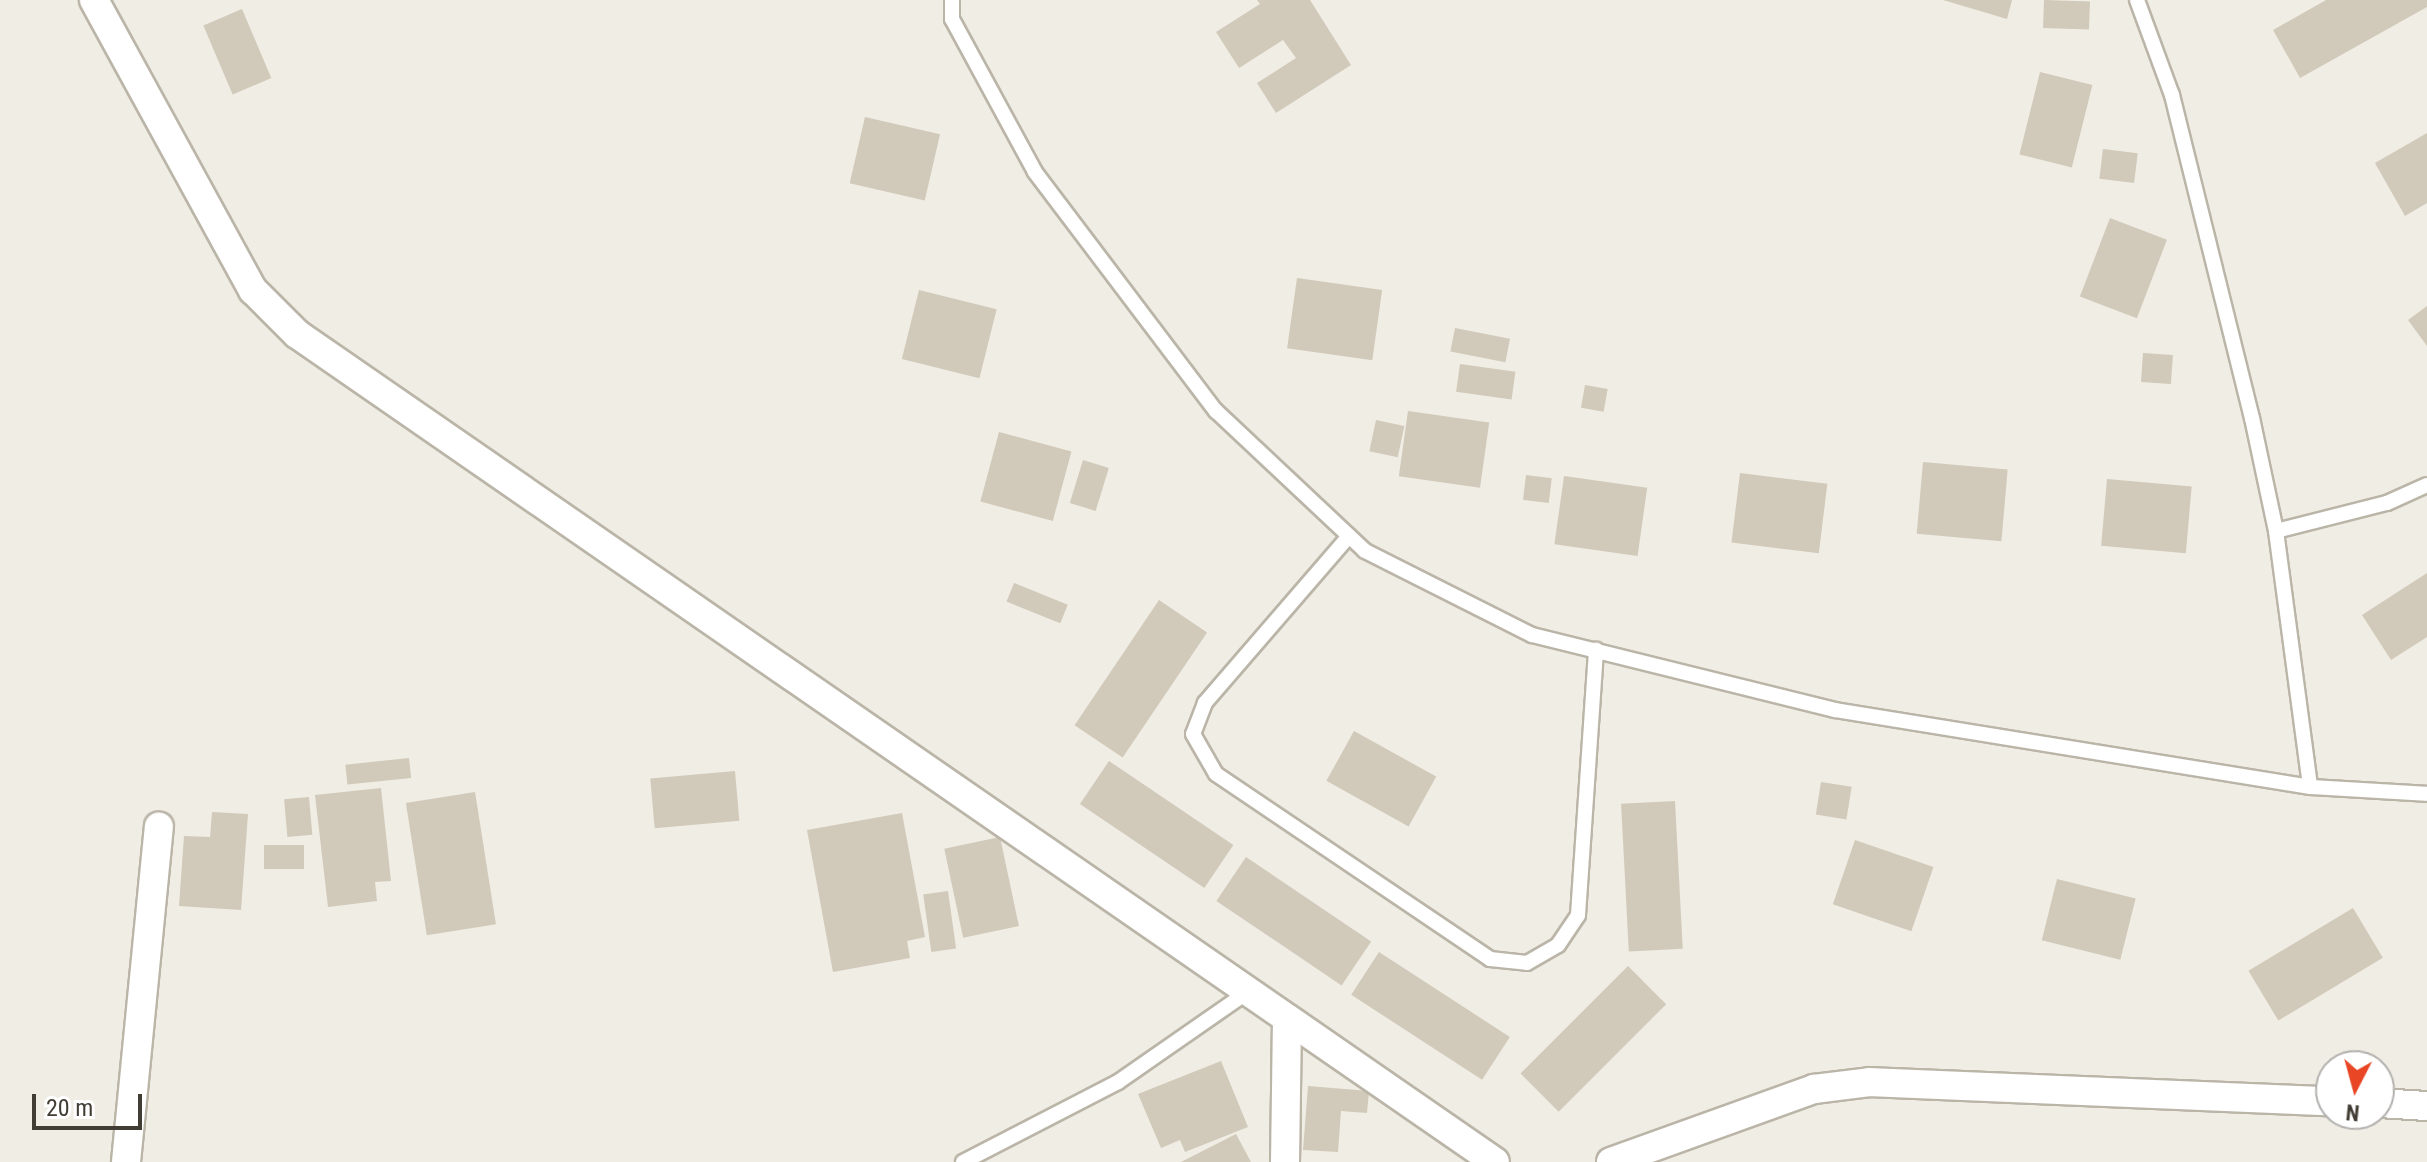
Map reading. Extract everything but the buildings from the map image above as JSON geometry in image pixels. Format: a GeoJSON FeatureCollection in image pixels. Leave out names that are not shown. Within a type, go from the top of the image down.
{"type":"FeatureCollection","features":[{"type":"Feature","properties":{"kind":"street"},"geometry":{"type":"LineString","coordinates":[[94,0],[253,290],[297,334],[1287,1022],[1495,1162]]}},
{"type":"Feature","properties":{"kind":"street"},"geometry":{"type":"LineString","coordinates":[[126,1162],[159,827]]}},
{"type":"Feature","properties":{"kind":"street"},"geometry":{"type":"LineString","coordinates":[[1285,1162],[1287,1022]]}},
{"type":"Feature","properties":{"kind":"street"},"geometry":{"type":"LineString","coordinates":[[1611,1162],[1814,1089],[1870,1082],[2315,1100]]}},
{"type":"Feature","properties":{"kind":"street"},"geometry":{"type":"LineString","coordinates":[[2395,1104],[2427,1106]]}},
{"type":"Feature","properties":{"kind":"lane"},"geometry":{"type":"LineString","coordinates":[[952,0],[952,19],[1035,172],[1216,411],[1365,551],[1532,635],[1835,710],[2310,787],[2427,794]]}},
{"type":"Feature","properties":{"kind":"lane"},"geometry":{"type":"LineString","coordinates":[[2137,0],[2172,95],[2276,531],[2310,787]]}},
{"type":"Feature","properties":{"kind":"lane"},"geometry":{"type":"LineString","coordinates":[[2276,531],[2387,503],[2427,485]]}},
{"type":"Feature","properties":{"kind":"lane"},"geometry":{"type":"LineString","coordinates":[[1349,536],[1205,703],[1193,734],[1216,774],[1490,959],[1527,963],[1558,945],[1578,915],[1596,650]]}},
{"type":"Feature","properties":{"kind":"lane"},"geometry":{"type":"LineString","coordinates":[[963,1162],[1118,1082],[1246,993]]}}]}
